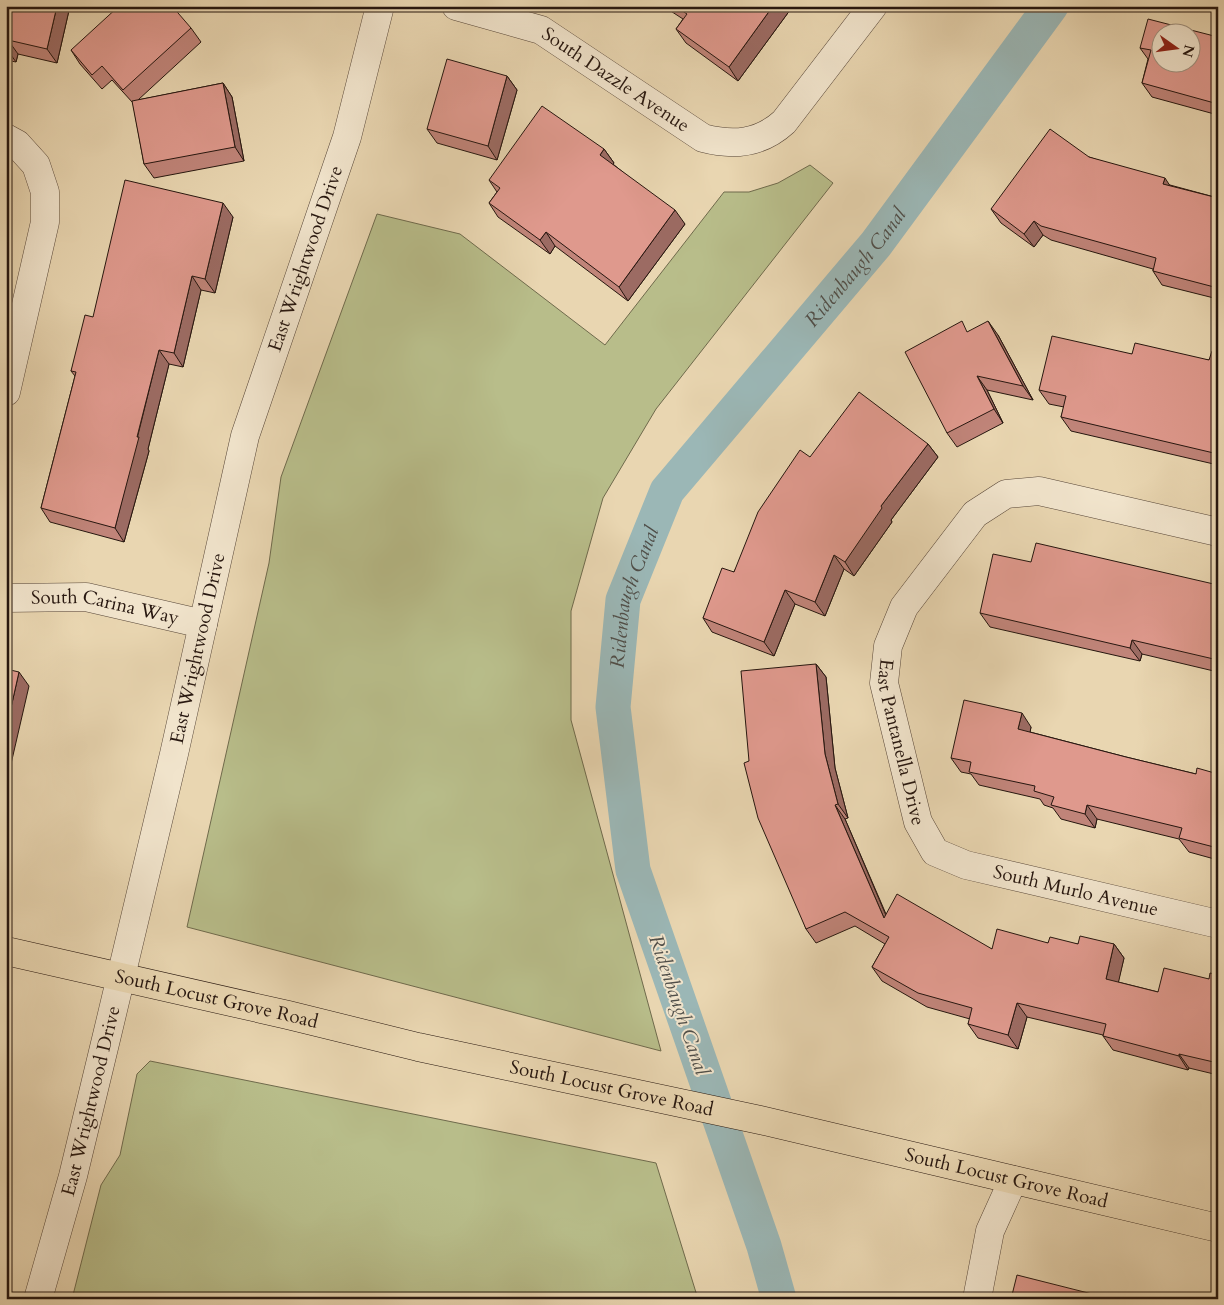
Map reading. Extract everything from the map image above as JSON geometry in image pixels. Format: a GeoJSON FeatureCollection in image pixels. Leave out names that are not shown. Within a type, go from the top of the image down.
{"type":"FeatureCollection","features":[{"type":"Feature","properties":{"kind":"main road","name":"South Locust Grove Road"},"geometry":{"type":"LineString","coordinates":[[6,951],[288,1015],[418,1047],[692,1104],[1218,1228]]}},
{"type":"Feature","properties":{"kind":"street","name":"East Wrightwood Drive"},"geometry":{"type":"LineString","coordinates":[[38,1299],[73,1176],[121,977],[245,436],[347,137],[380,6]]}},
{"type":"Feature","properties":{"kind":"street","name":"South Dazzle Avenue"},"geometry":{"type":"LineString","coordinates":[[456,6],[541,30],[703,138],[729,143],[745,141],[772,132],[784,122],[873,6]]}},
{"type":"Feature","properties":{"kind":"street"},"geometry":{"type":"LineString","coordinates":[[6,138],[17,144],[36,165],[45,192],[45,222],[6,392]]}},
{"type":"Feature","properties":{"kind":"street","name":"East Pantanella Drive"},"geometry":{"type":"LineString","coordinates":[[935,852],[918,822],[884,683],[888,646],[904,607],[975,514],[1006,494],[1039,491],[1218,532]]}},
{"type":"Feature","properties":{"kind":"street","name":"South Carina Way"},"geometry":{"type":"LineString","coordinates":[[6,598],[86,597],[203,624]]}},
{"type":"Feature","properties":{"kind":"street","name":"South Murlo Avenue"},"geometry":{"type":"LineString","coordinates":[[935,852],[966,865],[1218,924]]}},
{"type":"Feature","properties":{"kind":"street"},"geometry":{"type":"LineString","coordinates":[[977,1299],[990,1231],[1013,1180]]}},
{"type":"Feature","properties":{"kind":"green space"},"geometry":{"type":"Polygon","coordinates":[[[810,165],[833,183],[656,409],[603,498],[571,611],[571,720],[661,1051],[187,927],[269,563],[281,477],[377,214],[460,234],[605,345],[724,192],[749,192],[778,183],[810,165]]]}},
{"type":"Feature","properties":{"kind":"green space"},"geometry":{"type":"Polygon","coordinates":[[[150,1061],[656,1163],[698,1299],[72,1299],[101,1185],[120,1155],[137,1074],[150,1061]]]}},
{"type":"Feature","properties":{"kind":"building"},"geometry":{"type":"Polygon","coordinates":[[[6,6],[57,6],[47,49],[8,40],[6,48],[6,6]]]}},
{"type":"Feature","properties":{"kind":"building"},"geometry":{"type":"Polygon","coordinates":[[[119,6],[172,6],[191,28],[123,90],[102,66],[92,75],[71,50],[119,6]]]}},
{"type":"Feature","properties":{"kind":"building"},"geometry":{"type":"Polygon","coordinates":[[[675,6],[773,6],[729,67],[676,29],[687,14],[675,6]]]}},
{"type":"Feature","properties":{"kind":"building"},"geometry":{"type":"Polygon","coordinates":[[[1148,19],[1160,22],[1152,22],[1152,72],[1202,72],[1202,33],[1218,37],[1218,104],[1142,83],[1151,50],[1140,48],[1148,19]]]}},
{"type":"Feature","properties":{"kind":"building"},"geometry":{"type":"Polygon","coordinates":[[[447,59],[507,76],[488,146],[427,129],[447,59]]]}},
{"type":"Feature","properties":{"kind":"building"},"geometry":{"type":"Polygon","coordinates":[[[223,83],[235,147],[144,164],[132,101],[223,83]]]}},
{"type":"Feature","properties":{"kind":"building"},"geometry":{"type":"Polygon","coordinates":[[[542,106],[604,149],[600,155],[675,210],[619,287],[546,232],[540,240],[489,203],[500,188],[489,180],[542,106]]]}},
{"type":"Feature","properties":{"kind":"building"},"geometry":{"type":"Polygon","coordinates":[[[1050,129],[1089,157],[1165,178],[1163,184],[1218,198],[1218,288],[1153,271],[1156,258],[1041,226],[1034,221],[1024,234],[991,209],[1050,129]]]}},
{"type":"Feature","properties":{"kind":"building"},"geometry":{"type":"Polygon","coordinates":[[[125,180],[223,203],[205,279],[192,276],[174,353],[159,350],[115,528],[41,508],[76,372],[71,371],[85,315],[93,317],[125,180]]]}},
{"type":"Feature","properties":{"kind":"building"},"geometry":{"type":"Polygon","coordinates":[[[962,321],[967,332],[988,321],[1023,386],[977,376],[994,409],[947,433],[905,352],[962,321]]]}},
{"type":"Feature","properties":{"kind":"building"},"geometry":{"type":"Polygon","coordinates":[[[1052,336],[1132,354],[1135,343],[1209,360],[1212,351],[1218,352],[1218,454],[1061,417],[1066,396],[1039,390],[1052,336]]]}},
{"type":"Feature","properties":{"kind":"building"},"geometry":{"type":"Polygon","coordinates":[[[859,392],[928,444],[881,506],[882,508],[845,562],[834,555],[815,602],[785,590],[764,642],[703,618],[722,568],[734,572],[758,512],[800,450],[810,457],[859,392]]]}},
{"type":"Feature","properties":{"kind":"building"},"geometry":{"type":"Polygon","coordinates":[[[1036,543],[1218,585],[1218,660],[1132,640],[1130,648],[980,613],[993,554],[1031,562],[1036,543]]]}},
{"type":"Feature","properties":{"kind":"building"},"geometry":{"type":"Polygon","coordinates":[[[816,664],[825,754],[838,804],[835,805],[884,918],[897,894],[992,949],[997,929],[1048,943],[1050,937],[1078,944],[1080,936],[1114,944],[1106,979],[1158,992],[1164,968],[1209,979],[1210,973],[1218,975],[1218,1063],[1179,1054],[1179,1056],[1103,1036],[1106,1024],[1017,1003],[1008,1035],[968,1024],[972,1008],[918,993],[872,967],[889,937],[845,912],[806,929],[758,818],[744,763],[749,761],[741,671],[816,664]]]}},
{"type":"Feature","properties":{"kind":"building"},"geometry":{"type":"Polygon","coordinates":[[[6,669],[19,672],[6,730],[6,669]]]}},
{"type":"Feature","properties":{"kind":"building"},"geometry":{"type":"Polygon","coordinates":[[[964,700],[1022,713],[1018,729],[1196,774],[1197,768],[1218,774],[1218,834],[1214,847],[1179,838],[1182,828],[1087,805],[1085,814],[1051,805],[1054,797],[1034,791],[1035,786],[969,772],[971,762],[951,758],[964,700]]]}},
{"type":"Feature","properties":{"kind":"building"},"geometry":{"type":"Polygon","coordinates":[[[1017,1275],[1112,1299],[1011,1299],[1017,1275]]]}},
{"type":"Feature","properties":{"kind":"waterway","name":"Ridenbaugh Canal"},"geometry":{"type":"LineString","coordinates":[[779,1299],[764,1246],[633,870],[613,707],[623,600],[667,491],[876,244],[1051,6]]}}]}
